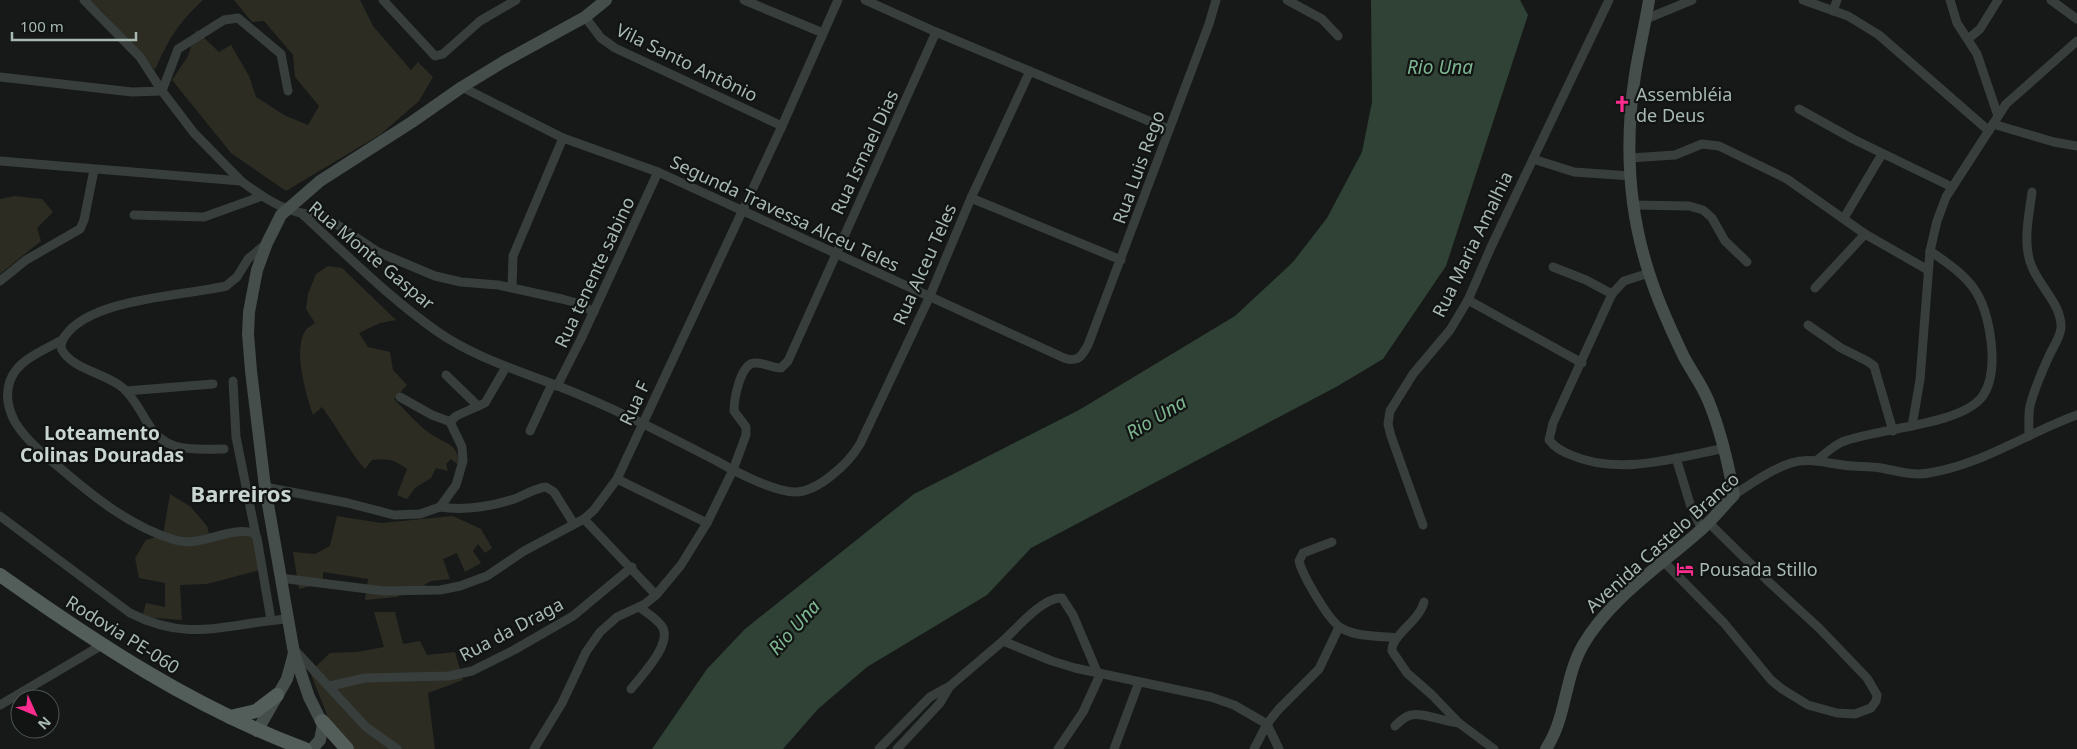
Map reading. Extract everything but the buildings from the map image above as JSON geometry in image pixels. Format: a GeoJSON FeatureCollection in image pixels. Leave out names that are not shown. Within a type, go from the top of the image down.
{"type":"FeatureCollection","features":[{"type":"Feature","properties":{"kind":"main road","name":"Rodovia PE-060"},"geometry":{"type":"LineString","coordinates":[[0,575],[138,668],[257,731],[305,749]]}},
{"type":"Feature","properties":{"kind":"main road"},"geometry":{"type":"LineString","coordinates":[[230,717],[256,711],[277,695]]}},
{"type":"Feature","properties":{"kind":"main road"},"geometry":{"type":"LineString","coordinates":[[322,721],[347,749]]}},
{"type":"Feature","properties":{"kind":"street","name":"Rua Monte Gaspar"},"geometry":{"type":"LineString","coordinates":[[84,0],[140,57],[162,91],[194,133],[241,181],[287,210],[302,213],[404,307],[452,340],[506,367],[554,385],[642,423],[733,470]]}},
{"type":"Feature","properties":{"kind":"street"},"geometry":{"type":"LineString","coordinates":[[383,0],[432,54],[438,56],[443,54],[480,21],[516,0]]}},
{"type":"Feature","properties":{"kind":"street"},"geometry":{"type":"LineString","coordinates":[[744,0],[823,33]]}},
{"type":"Feature","properties":{"kind":"street","name":"Rua F"},"geometry":{"type":"LineString","coordinates":[[280,578],[384,591],[440,590],[460,586],[487,576],[524,551],[584,519],[594,510],[617,479],[744,210],[838,0]]}},
{"type":"Feature","properties":{"kind":"street"},"geometry":{"type":"LineString","coordinates":[[865,0],[936,32],[1168,129]]}},
{"type":"Feature","properties":{"kind":"street","name":"Rua Luis Rego"},"geometry":{"type":"LineString","coordinates":[[1088,345],[1209,24],[1216,0]]}},
{"type":"Feature","properties":{"kind":"street"},"geometry":{"type":"LineString","coordinates":[[1287,0],[1326,22],[1338,36]]}},
{"type":"Feature","properties":{"kind":"street","name":"Rua Maria Amalhia"},"geometry":{"type":"LineString","coordinates":[[1424,525],[1391,436],[1388,418],[1403,388],[1418,367],[1450,330],[1468,300],[1490,247],[1609,0]]}},
{"type":"Feature","properties":{"kind":"street"},"geometry":{"type":"LineString","coordinates":[[1649,0],[1633,92],[1629,131],[1632,205],[1649,273],[1673,332],[1708,399],[1725,448],[1734,495]]}},
{"type":"Feature","properties":{"kind":"street"},"geometry":{"type":"LineString","coordinates":[[1646,19],[1692,0]]}},
{"type":"Feature","properties":{"kind":"street"},"geometry":{"type":"LineString","coordinates":[[1804,0],[1848,16],[1879,36],[1993,123],[2054,142],[2077,146]]}},
{"type":"Feature","properties":{"kind":"street"},"geometry":{"type":"LineString","coordinates":[[1833,11],[1837,0]]}},
{"type":"Feature","properties":{"kind":"street"},"geometry":{"type":"LineString","coordinates":[[1950,0],[1957,23],[1977,54],[1993,123]]}},
{"type":"Feature","properties":{"kind":"street"},"geometry":{"type":"LineString","coordinates":[[1968,39],[1980,29],[1998,0]]}},
{"type":"Feature","properties":{"kind":"street"},"geometry":{"type":"LineString","coordinates":[[2051,0],[2077,19]]}},
{"type":"Feature","properties":{"kind":"street"},"geometry":{"type":"LineString","coordinates":[[312,749],[321,737],[322,721],[309,697],[294,651],[265,487],[251,371],[248,334],[252,289],[267,243],[277,222],[287,210],[320,181],[412,122],[462,87],[585,17],[602,1]]}},
{"type":"Feature","properties":{"kind":"street","name":"Vila Santo Antônio"},"geometry":{"type":"LineString","coordinates":[[585,17],[595,32],[615,48],[782,126]]}},
{"type":"Feature","properties":{"kind":"street"},"geometry":{"type":"LineString","coordinates":[[0,77],[123,91],[162,91],[178,49],[218,23],[238,18],[281,54],[288,91]]}},
{"type":"Feature","properties":{"kind":"street","name":"Rua Ismael Dias"},"geometry":{"type":"LineString","coordinates":[[733,470],[746,431],[744,424],[734,411],[736,395],[742,375],[752,363],[777,368],[786,365],[936,32]]}},
{"type":"Feature","properties":{"kind":"street"},"geometry":{"type":"LineString","coordinates":[[1912,426],[1920,380],[1930,251],[1938,215],[1952,187],[1993,123],[2020,90],[2077,42]]}},
{"type":"Feature","properties":{"kind":"street","name":"Rua Alceu Teles"},"geometry":{"type":"LineString","coordinates":[[733,470],[760,482],[796,492],[815,487],[851,457],[860,444],[928,298],[971,198],[1030,71]]}},
{"type":"Feature","properties":{"kind":"street","name":"Segunda Travessa Alceu Teles"},"geometry":{"type":"LineString","coordinates":[[462,87],[564,138],[658,172],[744,210],[928,298],[1068,360],[1079,359],[1088,345]]}},
{"type":"Feature","properties":{"kind":"street"},"geometry":{"type":"LineString","coordinates":[[1799,109],[1882,154],[1952,187]]}},
{"type":"Feature","properties":{"kind":"street"},"geometry":{"type":"LineString","coordinates":[[512,288],[513,256],[564,138]]}},
{"type":"Feature","properties":{"kind":"street"},"geometry":{"type":"LineString","coordinates":[[1630,158],[1676,154],[1702,144],[1719,146],[1787,179],[1865,234],[1928,270]]}},
{"type":"Feature","properties":{"kind":"street"},"geometry":{"type":"LineString","coordinates":[[1844,218],[1882,154]]}},
{"type":"Feature","properties":{"kind":"street"},"geometry":{"type":"LineString","coordinates":[[1533,159],[1574,172],[1631,176]]}},
{"type":"Feature","properties":{"kind":"street"},"geometry":{"type":"LineString","coordinates":[[0,161],[241,181]]}},
{"type":"Feature","properties":{"kind":"street"},"geometry":{"type":"LineString","coordinates":[[0,281],[26,260],[80,229],[84,220],[94,170]]}},
{"type":"Feature","properties":{"kind":"street","name":"Rua tenente sabino"},"geometry":{"type":"LineString","coordinates":[[530,431],[594,312],[658,172]]}},
{"type":"Feature","properties":{"kind":"street"},"geometry":{"type":"LineString","coordinates":[[2029,436],[2030,407],[2061,327],[2056,307],[2038,281],[2031,266],[2028,253],[2028,219],[2032,192]]}},
{"type":"Feature","properties":{"kind":"street"},"geometry":{"type":"LineString","coordinates":[[134,215],[204,216],[262,196]]}},
{"type":"Feature","properties":{"kind":"street"},"geometry":{"type":"LineString","coordinates":[[971,198],[1121,260]]}},
{"type":"Feature","properties":{"kind":"street"},"geometry":{"type":"LineString","coordinates":[[1632,205],[1689,206],[1703,210],[1712,218],[1725,241],[1747,262]]}},
{"type":"Feature","properties":{"kind":"street","name":"Rua tenente sabino"},"geometry":{"type":"LineString","coordinates":[[302,213],[324,216],[378,252],[435,276],[562,298],[594,312]]}},
{"type":"Feature","properties":{"kind":"street"},"geometry":{"type":"LineString","coordinates":[[1816,288],[1865,234]]}},
{"type":"Feature","properties":{"kind":"street"},"geometry":{"type":"LineString","coordinates":[[256,536],[253,532],[244,532],[190,542],[166,537],[128,519],[95,498],[38,450],[15,421],[8,403],[8,389],[13,375],[19,367],[27,360],[62,340],[75,326],[112,308],[131,302],[226,286],[237,277],[251,256],[267,243]]}},
{"type":"Feature","properties":{"kind":"street"},"geometry":{"type":"LineString","coordinates":[[1817,460],[1840,443],[1948,416],[1969,407],[1981,398],[1987,386],[1992,362],[1986,309],[1973,286],[1956,269],[1930,251]]}},
{"type":"Feature","properties":{"kind":"street"},"geometry":{"type":"LineString","coordinates":[[1553,267],[1612,294]]}},
{"type":"Feature","properties":{"kind":"street"},"geometry":{"type":"LineString","coordinates":[[1649,273],[1624,281],[1612,294],[1548,438],[1553,445],[1579,458],[1599,464],[1638,464],[1725,448]]}},
{"type":"Feature","properties":{"kind":"street"},"geometry":{"type":"LineString","coordinates":[[1468,300],[1582,363]]}},
{"type":"Feature","properties":{"kind":"street"},"geometry":{"type":"LineString","coordinates":[[1808,325],[1841,348],[1874,366],[1893,431]]}},
{"type":"Feature","properties":{"kind":"street"},"geometry":{"type":"LineString","coordinates":[[62,340],[62,349],[73,361],[119,384],[138,405],[152,430],[166,444],[185,449],[224,449]]}},
{"type":"Feature","properties":{"kind":"street"},"geometry":{"type":"LineString","coordinates":[[451,422],[456,416],[488,400],[506,367]]}},
{"type":"Feature","properties":{"kind":"street"},"geometry":{"type":"LineString","coordinates":[[446,375],[478,406]]}},
{"type":"Feature","properties":{"kind":"street"},"geometry":{"type":"LineString","coordinates":[[233,381],[236,437],[271,620]]}},
{"type":"Feature","properties":{"kind":"street"},"geometry":{"type":"LineString","coordinates":[[126,391],[213,384]]}},
{"type":"Feature","properties":{"kind":"street"},"geometry":{"type":"LineString","coordinates":[[265,487],[348,503],[394,515],[420,514],[440,507],[456,485],[463,461],[462,447],[451,422],[426,412],[400,397]]}},
{"type":"Feature","properties":{"kind":"street","name":"Avenida Castelo Branco"},"geometry":{"type":"LineString","coordinates":[[1546,749],[1562,715],[1574,662],[1594,628],[1627,593],[1706,526],[1734,495],[1765,475],[1790,464],[1817,460],[1844,465],[1927,474],[1973,462],[2077,415]]}},
{"type":"Feature","properties":{"kind":"street"},"geometry":{"type":"LineString","coordinates":[[1664,562],[1724,623],[1771,680],[1782,689],[1808,705],[1837,713],[1855,714],[1871,708],[1876,701],[1877,695],[1867,678],[1819,628],[1706,526],[1691,507],[1676,458]]}},
{"type":"Feature","properties":{"kind":"street"},"geometry":{"type":"LineString","coordinates":[[534,749],[562,703],[586,652],[600,632],[617,617],[639,607],[656,595],[681,564],[707,523],[733,470]]}},
{"type":"Feature","properties":{"kind":"street"},"geometry":{"type":"LineString","coordinates":[[617,479],[707,523]]}},
{"type":"Feature","properties":{"kind":"street"},"geometry":{"type":"LineString","coordinates":[[440,507],[450,509],[483,506],[513,499],[546,487],[554,492],[574,524]]}},
{"type":"Feature","properties":{"kind":"street"},"geometry":{"type":"LineString","coordinates":[[0,516],[130,613],[153,624],[176,630],[195,631],[288,619]]}},
{"type":"Feature","properties":{"kind":"street"},"geometry":{"type":"LineString","coordinates":[[584,519],[632,567],[656,595]]}},
{"type":"Feature","properties":{"kind":"street"},"geometry":{"type":"LineString","coordinates":[[1332,542],[1303,553],[1299,561],[1322,602],[1339,627],[1356,632],[1397,638]]}},
{"type":"Feature","properties":{"kind":"street","name":"Rua da Draga"},"geometry":{"type":"LineString","coordinates":[[330,686],[365,678],[449,676],[472,671],[520,647],[573,616],[632,567]]}},
{"type":"Feature","properties":{"kind":"street"},"geometry":{"type":"LineString","coordinates":[[879,749],[930,697],[950,686],[1039,608],[1056,598],[1062,598],[1073,615],[1099,674],[1082,712],[1058,749]]}},
{"type":"Feature","properties":{"kind":"street"},"geometry":{"type":"LineString","coordinates":[[1424,602],[1419,616],[1397,638],[1393,644],[1392,651],[1406,673],[1432,695],[1459,723],[1494,749]]}},
{"type":"Feature","properties":{"kind":"street"},"geometry":{"type":"LineString","coordinates":[[631,689],[660,651],[664,637],[660,624],[639,607]]}},
{"type":"Feature","properties":{"kind":"street"},"geometry":{"type":"LineString","coordinates":[[1254,749],[1267,724],[1292,695],[1319,669],[1339,627]]}},
{"type":"Feature","properties":{"kind":"street"},"geometry":{"type":"LineString","coordinates":[[1003,641],[1052,661],[1099,674],[1226,702],[1250,713],[1267,724],[1279,749]]}},
{"type":"Feature","properties":{"kind":"street"},"geometry":{"type":"LineString","coordinates":[[0,705],[102,645]]}},
{"type":"Feature","properties":{"kind":"street"},"geometry":{"type":"LineString","coordinates":[[294,651],[330,686],[366,727],[397,749]]}},
{"type":"Feature","properties":{"kind":"street"},"geometry":{"type":"LineString","coordinates":[[257,731],[288,674],[294,651]]}},
{"type":"Feature","properties":{"kind":"street"},"geometry":{"type":"LineString","coordinates":[[1114,749],[1139,682]]}},
{"type":"Feature","properties":{"kind":"street"},"geometry":{"type":"LineString","coordinates":[[897,749],[940,703],[950,686]]}},
{"type":"Feature","properties":{"kind":"street"},"geometry":{"type":"LineString","coordinates":[[1394,726],[1410,715],[1418,714],[1447,722],[1459,723]]}},
{"type":"Feature","properties":{"kind":"shaded area"},"geometry":{"type":"Polygon","coordinates":[[[89,0],[203,0],[187,16],[175,32],[155,70],[101,10],[89,0]]]}},
{"type":"Feature","properties":{"kind":"shaded area"},"geometry":{"type":"Polygon","coordinates":[[[234,0],[360,0],[373,26],[411,70],[418,62],[433,77],[419,101],[381,134],[286,191],[231,153],[172,80],[188,56],[196,30],[219,52],[231,45],[249,76],[256,97],[286,116],[308,125],[319,106],[295,77],[293,55],[264,21],[252,22],[234,0]]]}},
{"type":"Feature","properties":{"kind":"shaded area"},"geometry":{"type":"Polygon","coordinates":[[[15,196],[42,199],[53,212],[37,228],[41,241],[0,274],[0,199],[15,196]]]}},
{"type":"Feature","properties":{"kind":"shaded area"},"geometry":{"type":"Polygon","coordinates":[[[328,266],[342,268],[396,320],[380,323],[359,333],[368,347],[390,352],[393,370],[407,385],[394,399],[415,421],[457,452],[460,467],[451,459],[446,464],[448,471],[436,468],[431,478],[415,488],[407,499],[397,495],[407,469],[391,460],[372,460],[365,469],[322,407],[313,415],[302,373],[300,350],[305,331],[315,323],[306,309],[308,294],[316,274],[328,266]]]}},
{"type":"Feature","properties":{"kind":"shaded area"},"geometry":{"type":"Polygon","coordinates":[[[170,494],[191,507],[207,526],[211,541],[231,536],[253,535],[260,570],[207,584],[180,585],[182,620],[142,617],[146,603],[165,607],[165,583],[139,578],[135,558],[146,540],[163,535],[170,494]]]}},
{"type":"Feature","properties":{"kind":"shaded area"},"geometry":{"type":"Polygon","coordinates":[[[337,516],[381,523],[453,516],[481,529],[492,548],[485,553],[478,544],[473,551],[481,563],[465,572],[457,553],[443,559],[450,579],[431,581],[414,591],[396,597],[365,600],[368,579],[323,572],[323,583],[299,589],[293,552],[315,554],[330,546],[337,516]]]}},
{"type":"Feature","properties":{"kind":"shaded area"},"geometry":{"type":"Polygon","coordinates":[[[374,612],[395,612],[403,644],[420,641],[427,655],[455,652],[463,680],[428,693],[435,749],[353,749],[331,725],[310,672],[330,653],[357,652],[384,647],[374,612]]]}},
{"type":"Feature","properties":{"kind":"water","name":"Rio Una"},"geometry":{"type":"Polygon","coordinates":[[[1371,0],[1520,0],[1528,15],[1446,266],[1383,359],[1336,387],[1031,548],[987,595],[867,667],[818,709],[783,749],[652,749],[707,669],[745,629],[914,494],[1079,410],[1235,316],[1293,262],[1327,218],[1362,152],[1372,102],[1371,0]]]}},
{"type":"Feature","properties":{"kind":"place","name":"Assembléia de Deus"},"geometry":{"type":"Point","coordinates":[1622,104]}},
{"type":"Feature","properties":{"kind":"place","name":"Pousada Stillo"},"geometry":{"type":"Point","coordinates":[1685,569]}},
{"type":"Feature","properties":{"kind":"district","name":"Loteamento Colinas Douradas"},"geometry":{"type":"Point","coordinates":[102,444]}},
{"type":"Feature","properties":{"kind":"district","name":"Barreiros"},"geometry":{"type":"Point","coordinates":[241,493]}}]}
